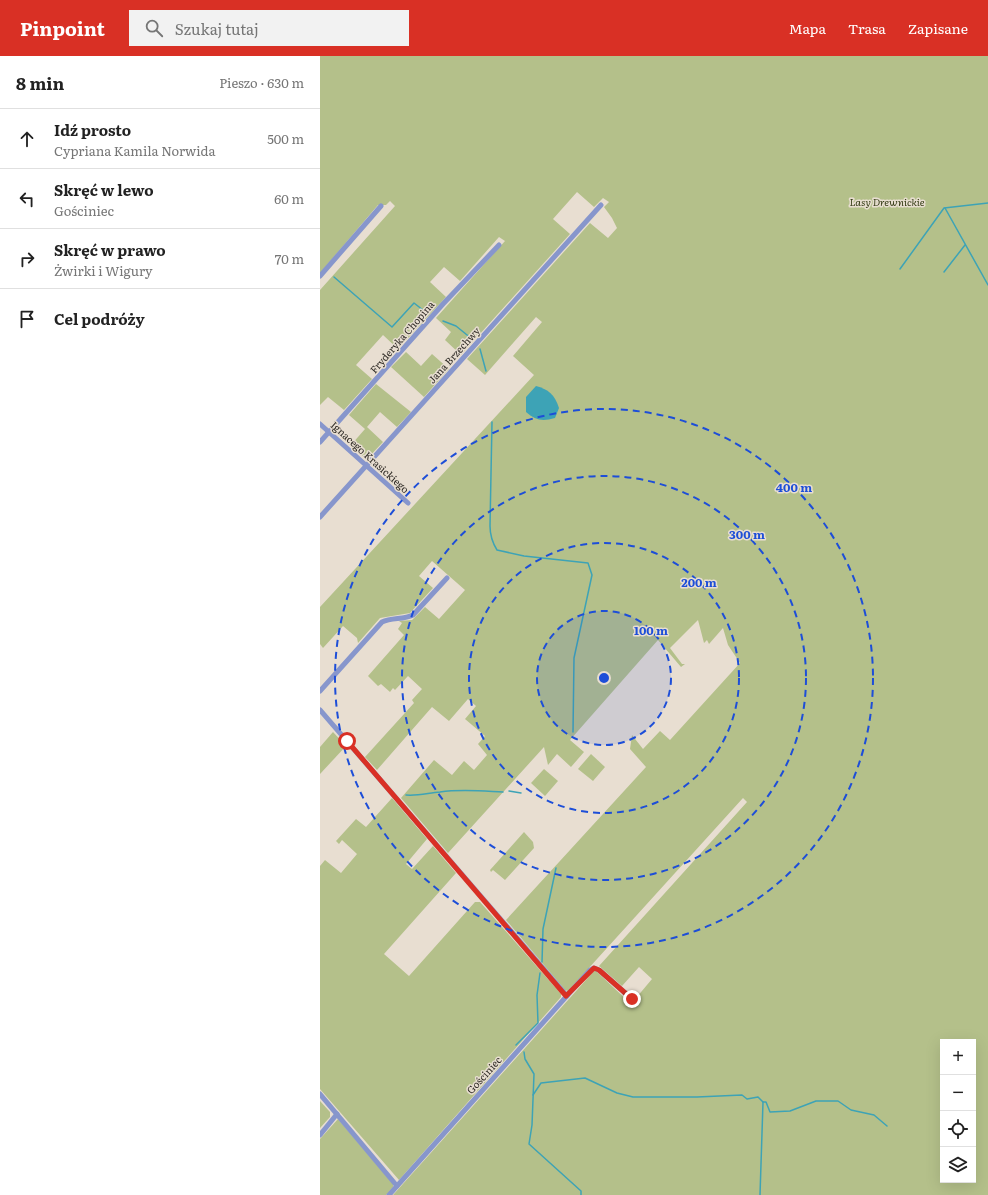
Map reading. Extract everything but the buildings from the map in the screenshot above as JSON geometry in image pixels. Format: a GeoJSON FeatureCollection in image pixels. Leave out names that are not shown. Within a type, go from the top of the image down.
{"type":"FeatureCollection","features":[{"type":"Feature","properties":{"kind":"street","name":"Jana Brzechwy"},"geometry":{"type":"LineString","coordinates":[[320,517],[601,205]]}},
{"type":"Feature","properties":{"kind":"street"},"geometry":{"type":"LineString","coordinates":[[320,276],[381,206]]}},
{"type":"Feature","properties":{"kind":"street","name":"Fryderyka Chopina"},"geometry":{"type":"LineString","coordinates":[[320,442],[443,304],[499,245]]}},
{"type":"Feature","properties":{"kind":"street","name":"Ignacego Krasickiego"},"geometry":{"type":"LineString","coordinates":[[320,424],[408,503]]}},
{"type":"Feature","properties":{"kind":"street"},"geometry":{"type":"LineString","coordinates":[[320,691],[382,622],[388,619],[408,618],[413,615],[447,578]]}},
{"type":"Feature","properties":{"kind":"street"},"geometry":{"type":"LineString","coordinates":[[320,710],[566,996]]}},
{"type":"Feature","properties":{"kind":"street","name":"Gościniec"},"geometry":{"type":"LineString","coordinates":[[389,1195],[566,996],[594,968],[599,970],[632,999]]}},
{"type":"Feature","properties":{"kind":"street"},"geometry":{"type":"LineString","coordinates":[[320,1094],[397,1186]]}},
{"type":"Feature","properties":{"kind":"street"},"geometry":{"type":"LineString","coordinates":[[320,1135],[337,1114]]}},
{"type":"Feature","properties":{"kind":"green space","name":"Lasy Drewnickie"},"geometry":{"type":"Polygon","coordinates":[[[320,56],[988,56],[988,1195],[393,1195],[595,970],[631,1004],[652,979],[639,967],[622,986],[599,966],[747,802],[743,798],[568,991],[565,990],[506,920],[646,767],[630,749],[632,735],[643,749],[660,731],[670,740],[740,663],[728,645],[723,628],[709,644],[707,640],[704,643],[698,620],[670,648],[682,664],[685,664],[681,667],[658,640],[570,740],[584,752],[571,767],[557,754],[548,765],[544,747],[448,853],[401,798],[434,760],[452,775],[464,761],[474,770],[487,755],[478,744],[485,736],[465,719],[476,706],[468,699],[449,721],[432,707],[377,770],[365,757],[414,703],[412,700],[422,689],[408,676],[395,690],[393,688],[390,692],[381,684],[378,686],[368,676],[404,635],[398,629],[402,623],[399,621],[412,620],[425,607],[439,619],[465,590],[432,561],[419,576],[433,588],[410,613],[380,618],[358,643],[357,638],[343,626],[323,648],[320,644],[320,607],[534,375],[513,356],[542,322],[536,317],[485,375],[467,359],[590,223],[608,238],[617,228],[604,207],[609,202],[603,198],[594,207],[577,192],[553,219],[570,234],[461,355],[445,340],[451,332],[436,318],[505,241],[499,237],[460,281],[444,267],[430,282],[446,297],[398,349],[383,335],[356,365],[372,379],[344,410],[328,397],[320,405],[320,290],[395,206],[390,201],[386,205],[378,205],[320,273],[320,56]]]}},
{"type":"Feature","properties":{"kind":"green space"},"geometry":{"type":"Polygon","coordinates":[[[406,352],[421,366],[432,354],[449,369],[424,397],[391,367],[406,352]]]}},
{"type":"Feature","properties":{"kind":"green space"},"geometry":{"type":"Polygon","coordinates":[[[376,384],[411,412],[397,427],[380,412],[367,427],[383,442],[366,459],[351,445],[365,429],[349,415],[376,384]]]}},
{"type":"Feature","properties":{"kind":"green space"},"geometry":{"type":"Polygon","coordinates":[[[333,732],[346,746],[320,774],[320,747],[333,732]]]}},
{"type":"Feature","properties":{"kind":"green space"},"geometry":{"type":"Polygon","coordinates":[[[591,754],[605,767],[593,781],[578,769],[591,754]]]}},
{"type":"Feature","properties":{"kind":"green space"},"geometry":{"type":"Polygon","coordinates":[[[544,769],[558,781],[545,796],[531,783],[544,769]]]}},
{"type":"Feature","properties":{"kind":"green space"},"geometry":{"type":"Polygon","coordinates":[[[392,798],[427,839],[406,864],[412,869],[433,846],[456,873],[384,954],[409,976],[475,902],[480,902],[561,994],[561,997],[399,1180],[320,1089],[320,866],[325,860],[341,873],[357,854],[342,840],[339,844],[336,841],[356,819],[366,827],[392,798]]]}},
{"type":"Feature","properties":{"kind":"green space"},"geometry":{"type":"Polygon","coordinates":[[[524,832],[533,842],[534,848],[505,880],[493,870],[491,872],[490,870],[524,832]]]}},
{"type":"Feature","properties":{"kind":"green space"},"geometry":{"type":"Polygon","coordinates":[[[320,1101],[330,1112],[330,1117],[320,1128],[320,1101]]]}},
{"type":"Feature","properties":{"kind":"green space"},"geometry":{"type":"Polygon","coordinates":[[[338,1119],[393,1184],[393,1187],[386,1195],[320,1195],[320,1139],[338,1119]]]}},
{"type":"Feature","properties":{"kind":"water"},"geometry":{"type":"Polygon","coordinates":[[[536,386],[544,389],[553,396],[559,408],[555,418],[539,420],[526,412],[526,397],[536,386]]]}},
{"type":"Feature","properties":{"kind":"waterway"},"geometry":{"type":"LineString","coordinates":[[900,269],[944,208],[988,203]]}},
{"type":"Feature","properties":{"kind":"waterway"},"geometry":{"type":"LineString","coordinates":[[945,208],[988,285]]}},
{"type":"Feature","properties":{"kind":"waterway"},"geometry":{"type":"LineString","coordinates":[[944,272],[965,245]]}},
{"type":"Feature","properties":{"kind":"waterway"},"geometry":{"type":"LineString","coordinates":[[334,277],[392,327],[414,303],[428,314]]}},
{"type":"Feature","properties":{"kind":"waterway"},"geometry":{"type":"LineString","coordinates":[[443,321],[456,326],[472,339]]}},
{"type":"Feature","properties":{"kind":"waterway"},"geometry":{"type":"LineString","coordinates":[[480,349],[486,371]]}},
{"type":"Feature","properties":{"kind":"waterway"},"geometry":{"type":"LineString","coordinates":[[492,422],[490,530],[497,550],[524,556],[588,563],[592,575],[574,658],[573,732]]}},
{"type":"Feature","properties":{"kind":"waterway"},"geometry":{"type":"LineString","coordinates":[[406,795],[472,790],[503,792]]}},
{"type":"Feature","properties":{"kind":"waterway"},"geometry":{"type":"LineString","coordinates":[[509,791],[521,793]]}},
{"type":"Feature","properties":{"kind":"waterway"},"geometry":{"type":"LineString","coordinates":[[542,962],[543,929],[556,868]]}},
{"type":"Feature","properties":{"kind":"waterway"},"geometry":{"type":"LineString","coordinates":[[516,1045],[538,1023],[537,995],[540,973]]}},
{"type":"Feature","properties":{"kind":"waterway"},"geometry":{"type":"LineString","coordinates":[[524,1052],[525,1059],[534,1074],[532,1125],[529,1144],[581,1191],[581,1195]]}},
{"type":"Feature","properties":{"kind":"waterway"},"geometry":{"type":"LineString","coordinates":[[533,1095],[541,1083],[585,1078],[617,1093],[633,1097],[742,1095],[747,1099],[758,1097],[763,1102],[766,1102],[770,1112],[790,1111],[816,1101],[838,1101],[851,1110],[874,1115],[887,1126]]}},
{"type":"Feature","properties":{"kind":"waterway"},"geometry":{"type":"LineString","coordinates":[[760,1195],[763,1102]]}},
{"type":"Feature","properties":{"kind":"route"},"geometry":{"type":"LineString","coordinates":[[347,741],[566,996],[592,968],[597,968],[632,999]]}}]}
